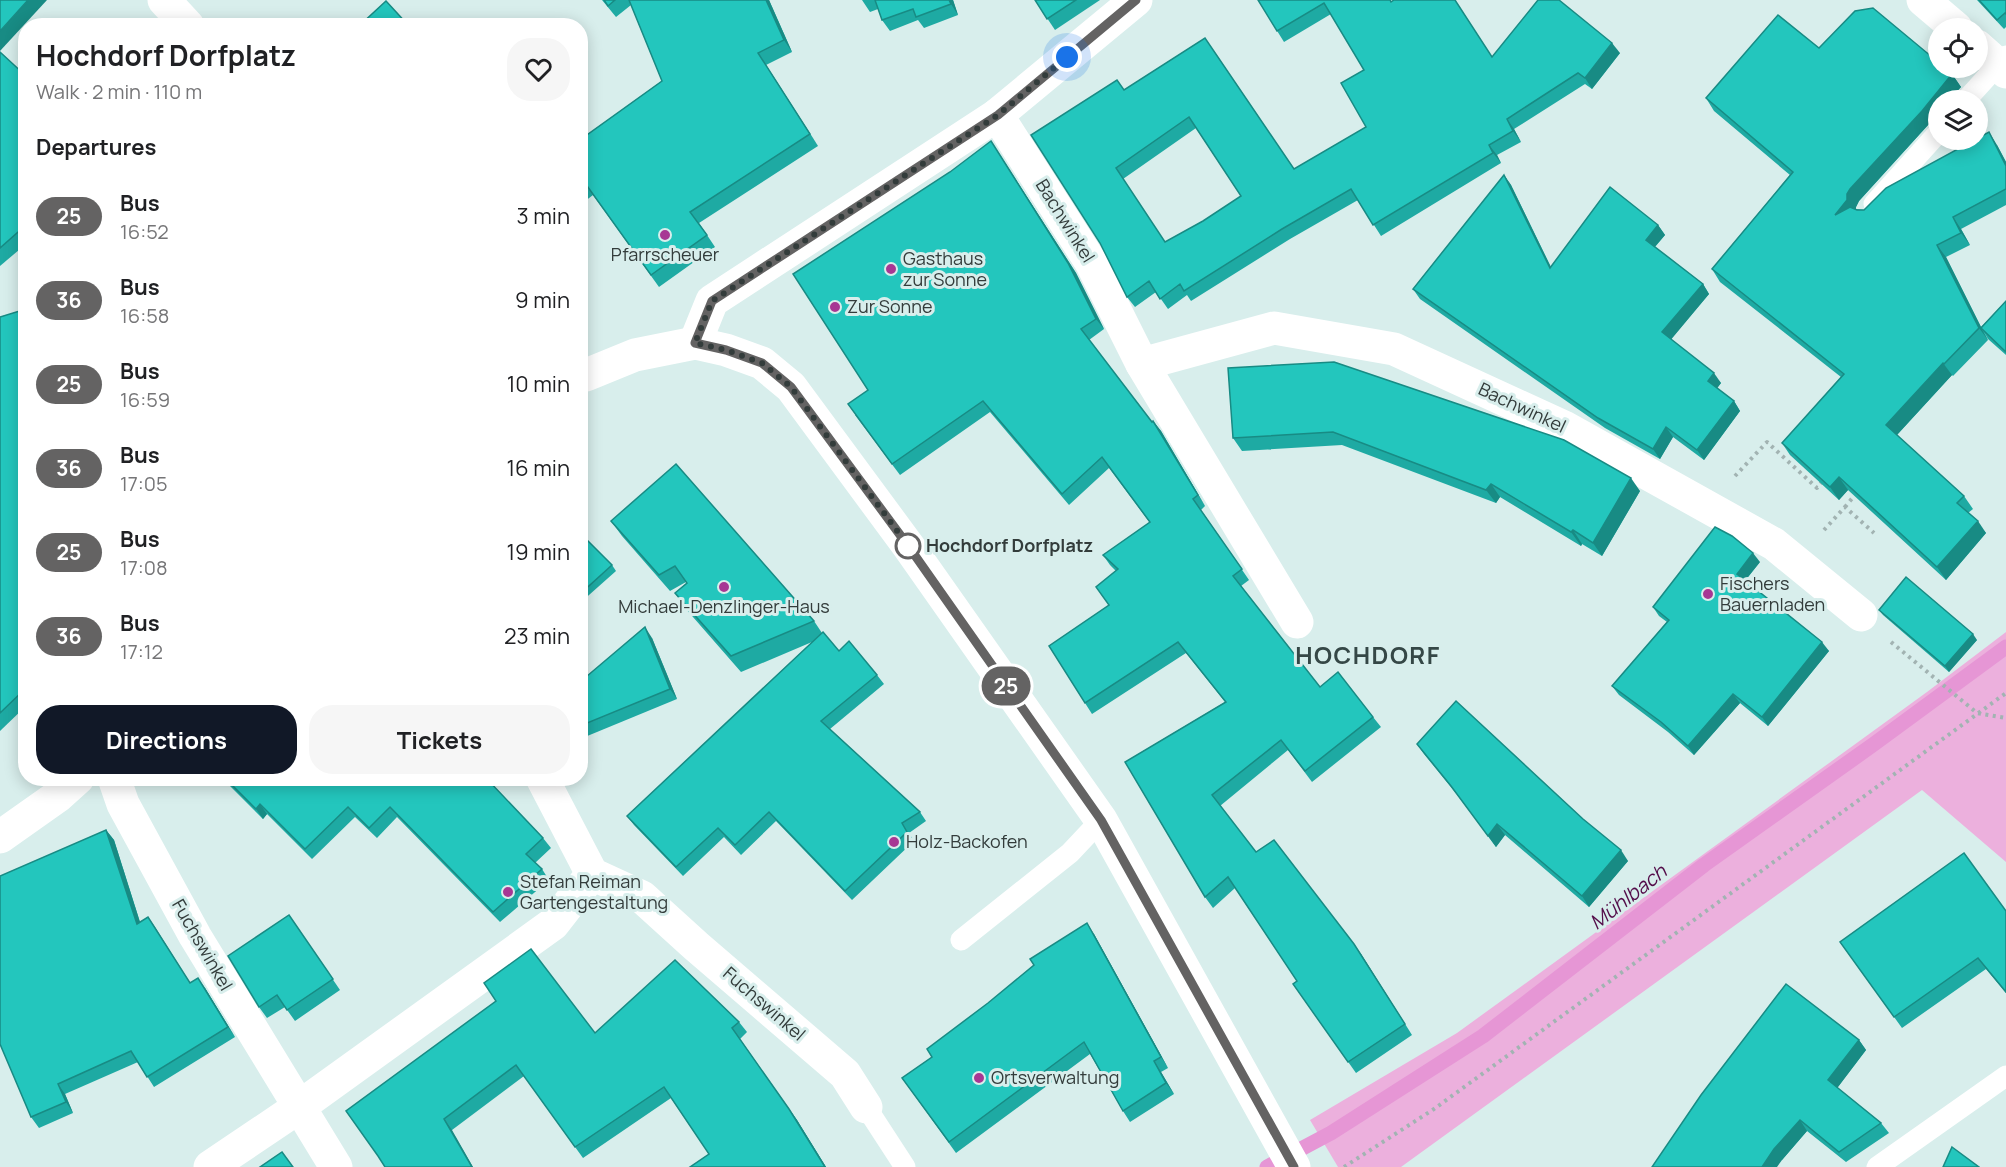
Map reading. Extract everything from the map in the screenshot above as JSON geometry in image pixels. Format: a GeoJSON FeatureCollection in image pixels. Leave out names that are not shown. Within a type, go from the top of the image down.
{"type":"FeatureCollection","features":[{"type":"Feature","properties":{"kind":"street"},"geometry":{"type":"LineString","coordinates":[[164,0],[181,18]]}},
{"type":"Feature","properties":{"kind":"street"},"geometry":{"type":"LineString","coordinates":[[695,343],[712,301],[998,115],[1136,0]]}},
{"type":"Feature","properties":{"kind":"street"},"geometry":{"type":"LineString","coordinates":[[1923,0],[1944,18]]}},
{"type":"Feature","properties":{"kind":"street","name":"Bachwinkel"},"geometry":{"type":"LineString","coordinates":[[998,115],[1092,264],[1142,364],[1297,622]]}},
{"type":"Feature","properties":{"kind":"street","name":"Bachwinkel"},"geometry":{"type":"LineString","coordinates":[[1142,364],[1274,328],[1394,349],[1564,427],[1774,544],[1861,615]]}},
{"type":"Feature","properties":{"kind":"street"},"geometry":{"type":"LineString","coordinates":[[588,374],[635,355],[695,343],[726,350],[762,363],[791,387],[909,547],[1101,820],[1294,1167]]}},
{"type":"Feature","properties":{"kind":"street"},"geometry":{"type":"LineString","coordinates":[[1,833],[58,796],[69,786]]}},
{"type":"Feature","properties":{"kind":"street","name":"Fuchswinkel"},"geometry":{"type":"LineString","coordinates":[[117,786],[123,804],[195,936],[336,1167]]}},
{"type":"Feature","properties":{"kind":"street"},"geometry":{"type":"LineString","coordinates":[[210,1167],[299,1107],[553,924],[592,874],[546,786]]}},
{"type":"Feature","properties":{"kind":"street","name":"Fuchswinkel"},"geometry":{"type":"LineString","coordinates":[[592,874],[642,897],[844,1074],[866,1107]]}},
{"type":"Feature","properties":{"kind":"lane"},"geometry":{"type":"LineString","coordinates":[[1974,90],[1997,60]]}},
{"type":"Feature","properties":{"kind":"lane"},"geometry":{"type":"LineString","coordinates":[[1868,210],[1928,144]]}},
{"type":"Feature","properties":{"kind":"lane"},"geometry":{"type":"LineString","coordinates":[[961,940],[1070,853],[1101,820]]}},
{"type":"Feature","properties":{"kind":"lane"},"geometry":{"type":"LineString","coordinates":[[1878,1167],[2004,1082]]}},
{"type":"Feature","properties":{"kind":"lane","name":"Fuchswinkel"},"geometry":{"type":"LineString","coordinates":[[866,1107],[905,1167]]}},
{"type":"Feature","properties":{"kind":"path"},"geometry":{"type":"LineString","coordinates":[[1705,507],[1767,442],[1817,488],[1821,483]]}},
{"type":"Feature","properties":{"kind":"path"},"geometry":{"type":"LineString","coordinates":[[1795,561],[1854,496]]}},
{"type":"Feature","properties":{"kind":"path"},"geometry":{"type":"LineString","coordinates":[[1845,507],[1874,533]]}},
{"type":"Feature","properties":{"kind":"path"},"geometry":{"type":"LineString","coordinates":[[1918,666],[1977,713],[2006,718]]}},
{"type":"Feature","properties":{"kind":"path"},"geometry":{"type":"LineString","coordinates":[[1344,1167],[1434,1109],[2006,693]]}},
{"type":"Feature","properties":{"kind":"shaded area"},"geometry":{"type":"Polygon","coordinates":[[[2006,632],[2006,862],[1922,790],[1401,1167],[1338,1167],[1310,1120],[1457,1033],[1927,692],[2006,632]]]}},
{"type":"Feature","properties":{"kind":"building"},"geometry":{"type":"Polygon","coordinates":[[[0,0],[28,0],[0,31],[0,0]]]}},
{"type":"Feature","properties":{"kind":"building"},"geometry":{"type":"Polygon","coordinates":[[[604,0],[615,0],[608,6],[604,0]]]}},
{"type":"Feature","properties":{"kind":"building"},"geometry":{"type":"Polygon","coordinates":[[[629,0],[766,0],[784,40],[758,53],[810,134],[690,212],[707,235],[651,275],[588,187],[588,134],[662,81],[629,0]]]}},
{"type":"Feature","properties":{"kind":"building"},"geometry":{"type":"Polygon","coordinates":[[[875,0],[949,0],[951,4],[916,17],[913,9],[882,20],[875,0]]]}},
{"type":"Feature","properties":{"kind":"building"},"geometry":{"type":"Polygon","coordinates":[[[1035,0],[1076,0],[1047,19],[1035,0]]]}},
{"type":"Feature","properties":{"kind":"building"},"geometry":{"type":"Polygon","coordinates":[[[1258,0],[1390,0],[1391,2],[1394,0],[1455,0],[1492,57],[1538,0],[1559,0],[1612,43],[1585,78],[1578,73],[1507,119],[1513,131],[1489,145],[1493,153],[1373,225],[1351,189],[1282,229],[1184,291],[1180,284],[1160,299],[1149,281],[1127,297],[1100,243],[1031,135],[1117,80],[1124,90],[1205,38],[1294,169],[1366,127],[1341,83],[1364,70],[1324,3],[1277,31],[1258,0]],[[1189,117],[1116,168],[1165,242],[1241,196],[1189,117]]]}},
{"type":"Feature","properties":{"kind":"building"},"geometry":{"type":"Polygon","coordinates":[[[1979,0],[2006,0],[2006,14],[1997,20],[1979,0]]]}},
{"type":"Feature","properties":{"kind":"building"},"geometry":{"type":"Polygon","coordinates":[[[386,1],[402,18],[368,18],[386,1]]]}},
{"type":"Feature","properties":{"kind":"building"},"geometry":{"type":"Polygon","coordinates":[[[1873,8],[1928,54],[1928,78],[1949,78],[1939,90],[1928,90],[1928,104],[1850,189],[1847,200],[1835,215],[1850,207],[1864,210],[1886,188],[1956,150],[1988,150],[1989,132],[2006,166],[2006,189],[1953,217],[1961,233],[1937,245],[1979,328],[1886,425],[1964,496],[1957,503],[1978,521],[1937,567],[1839,477],[1830,487],[1782,443],[1844,374],[1712,269],[1793,172],[1706,98],[1778,15],[1819,48],[1855,11],[1873,8]]]}},
{"type":"Feature","properties":{"kind":"building"},"geometry":{"type":"Polygon","coordinates":[[[0,52],[18,69],[18,232],[0,248],[0,52]]]}},
{"type":"Feature","properties":{"kind":"building"},"geometry":{"type":"Polygon","coordinates":[[[991,141],[1068,263],[1096,319],[1081,329],[1153,421],[1198,495],[1193,499],[1242,569],[1233,576],[1320,687],[1338,672],[1373,717],[1305,771],[1281,740],[1212,795],[1256,852],[1274,840],[1354,944],[1405,1024],[1348,1062],[1293,984],[1297,981],[1228,877],[1205,897],[1125,762],[1226,702],[1178,642],[1085,703],[1049,646],[1109,605],[1096,587],[1118,569],[1103,555],[1150,522],[1102,457],[1062,494],[983,401],[892,464],[848,404],[868,390],[793,274],[950,172],[991,141]]]}},
{"type":"Feature","properties":{"kind":"building"},"geometry":{"type":"Polygon","coordinates":[[[1504,175],[1550,268],[1610,187],[1658,225],[1646,240],[1703,284],[1662,332],[1714,373],[1708,381],[1734,401],[1697,450],[1666,427],[1653,449],[1598,418],[1413,289],[1504,175]]]}},
{"type":"Feature","properties":{"kind":"building"},"geometry":{"type":"Polygon","coordinates":[[[2006,301],[2006,352],[1981,328],[2006,301]]]}},
{"type":"Feature","properties":{"kind":"building"},"geometry":{"type":"Polygon","coordinates":[[[18,311],[18,696],[0,713],[0,317],[18,311]]]}},
{"type":"Feature","properties":{"kind":"building"},"geometry":{"type":"Polygon","coordinates":[[[1334,362],[1564,440],[1631,478],[1593,543],[1491,484],[1486,490],[1333,432],[1233,438],[1228,368],[1334,362]]]}},
{"type":"Feature","properties":{"kind":"building","name":"Michael-Denzlinger-Haus"},"geometry":{"type":"Polygon","coordinates":[[[676,464],[814,621],[731,656],[675,593],[687,583],[675,566],[659,575],[611,521],[676,464]]]}},
{"type":"Feature","properties":{"kind":"building"},"geometry":{"type":"Polygon","coordinates":[[[1715,527],[1732,536],[1753,553],[1737,574],[1822,642],[1762,717],[1733,694],[1688,746],[1661,722],[1612,686],[1669,620],[1653,607],[1715,527]]]}},
{"type":"Feature","properties":{"kind":"building"},"geometry":{"type":"Polygon","coordinates":[[[588,541],[612,565],[588,587],[588,541]]]}},
{"type":"Feature","properties":{"kind":"building"},"geometry":{"type":"Polygon","coordinates":[[[1906,577],[1973,634],[1945,666],[1879,610],[1906,577]]]}},
{"type":"Feature","properties":{"kind":"building"},"geometry":{"type":"Polygon","coordinates":[[[645,627],[670,689],[588,723],[588,675],[645,627]]]}},
{"type":"Feature","properties":{"kind":"building"},"geometry":{"type":"Polygon","coordinates":[[[823,632],[839,651],[849,641],[877,675],[821,721],[920,812],[902,823],[907,832],[845,891],[769,812],[735,845],[718,828],[676,867],[627,816],[823,632]]]}},
{"type":"Feature","properties":{"kind":"building"},"geometry":{"type":"Polygon","coordinates":[[[1456,701],[1583,819],[1621,850],[1582,896],[1497,824],[1488,836],[1417,744],[1456,701]]]}},
{"type":"Feature","properties":{"kind":"building"},"geometry":{"type":"Polygon","coordinates":[[[233,786],[494,786],[543,838],[526,854],[542,869],[493,912],[390,807],[369,828],[348,807],[305,849],[260,804],[256,809],[233,786]]]}},
{"type":"Feature","properties":{"kind":"building"},"geometry":{"type":"Polygon","coordinates":[[[106,830],[137,924],[148,917],[190,983],[198,978],[228,1027],[147,1077],[131,1051],[58,1084],[66,1102],[31,1117],[0,1044],[0,876],[106,830]]]}},
{"type":"Feature","properties":{"kind":"building"},"geometry":{"type":"Polygon","coordinates":[[[1964,853],[2006,911],[2006,992],[1978,958],[1894,1017],[1840,942],[1964,853]]]}},
{"type":"Feature","properties":{"kind":"building"},"geometry":{"type":"Polygon","coordinates":[[[289,915],[333,979],[287,1010],[277,995],[259,1007],[228,956],[289,915]]]}},
{"type":"Feature","properties":{"kind":"building"},"geometry":{"type":"Polygon","coordinates":[[[1087,923],[1161,1057],[1154,1061],[1166,1083],[1123,1111],[1084,1042],[949,1142],[902,1078],[932,1057],[927,1049],[1034,965],[1030,959],[1087,923]]]}},
{"type":"Feature","properties":{"kind":"building"},"geometry":{"type":"Polygon","coordinates":[[[531,949],[595,1033],[675,960],[739,1022],[732,1028],[789,1109],[825,1167],[690,1167],[709,1154],[664,1087],[575,1147],[516,1065],[444,1119],[472,1167],[385,1167],[346,1111],[496,1001],[484,983],[531,949]]]}},
{"type":"Feature","properties":{"kind":"building"},"geometry":{"type":"Polygon","coordinates":[[[1786,984],[1859,1040],[1828,1080],[1881,1123],[1839,1152],[1800,1120],[1774,1149],[1762,1167],[1652,1167],[1701,1095],[1786,984]]]}},
{"type":"Feature","properties":{"kind":"building"},"geometry":{"type":"Polygon","coordinates":[[[1952,1147],[1979,1167],[1943,1167],[1952,1147]]]}},
{"type":"Feature","properties":{"kind":"building"},"geometry":{"type":"Polygon","coordinates":[[[282,1152],[293,1167],[260,1167],[282,1152]]]}},
{"type":"Feature","properties":{"kind":"waterway","name":"Mühlbach"},"geometry":{"type":"LineString","coordinates":[[1267,1167],[1331,1133],[1483,1036],[1704,865],[2006,647]]}},
{"type":"Feature","properties":{"kind":"bus line","name":"25"},"geometry":{"type":"LineString","coordinates":[[1136,0],[998,115],[712,301],[695,343],[726,350],[762,363],[791,387],[909,547],[1101,820],[1294,1167]]}},
{"type":"Feature","properties":{"kind":"place","name":"Pfarrscheuer"},"geometry":{"type":"Point","coordinates":[665,235]}},
{"type":"Feature","properties":{"kind":"place","name":"Gasthaus zur Sonne"},"geometry":{"type":"Point","coordinates":[891,269]}},
{"type":"Feature","properties":{"kind":"place","name":"Zur Sonne"},"geometry":{"type":"Point","coordinates":[835,307]}},
{"type":"Feature","properties":{"kind":"place","name":"Hochdorf Dorfplatz"},"geometry":{"type":"Point","coordinates":[908,546]}},
{"type":"Feature","properties":{"kind":"place","name":"Michael-Denzlinger-Haus"},"geometry":{"type":"Point","coordinates":[724,587]}},
{"type":"Feature","properties":{"kind":"place","name":"Fischers Bauernladen"},"geometry":{"type":"Point","coordinates":[1708,594]}},
{"type":"Feature","properties":{"kind":"place","name":"Holz-Backofen"},"geometry":{"type":"Point","coordinates":[894,842]}},
{"type":"Feature","properties":{"kind":"place","name":"Stefan Reiman Gartengestaltung"},"geometry":{"type":"Point","coordinates":[508,892]}},
{"type":"Feature","properties":{"kind":"place","name":"Ortsverwaltung"},"geometry":{"type":"Point","coordinates":[979,1078]}},
{"type":"Feature","properties":{"kind":"district","name":"HOCHDORF"},"geometry":{"type":"Point","coordinates":[1368,656]}},
{"type":"Feature","properties":{"kind":"route"},"geometry":{"type":"LineString","coordinates":[[908,546],[791,387],[762,363],[726,350],[695,343],[712,301],[998,115],[1067,57]]}}]}
